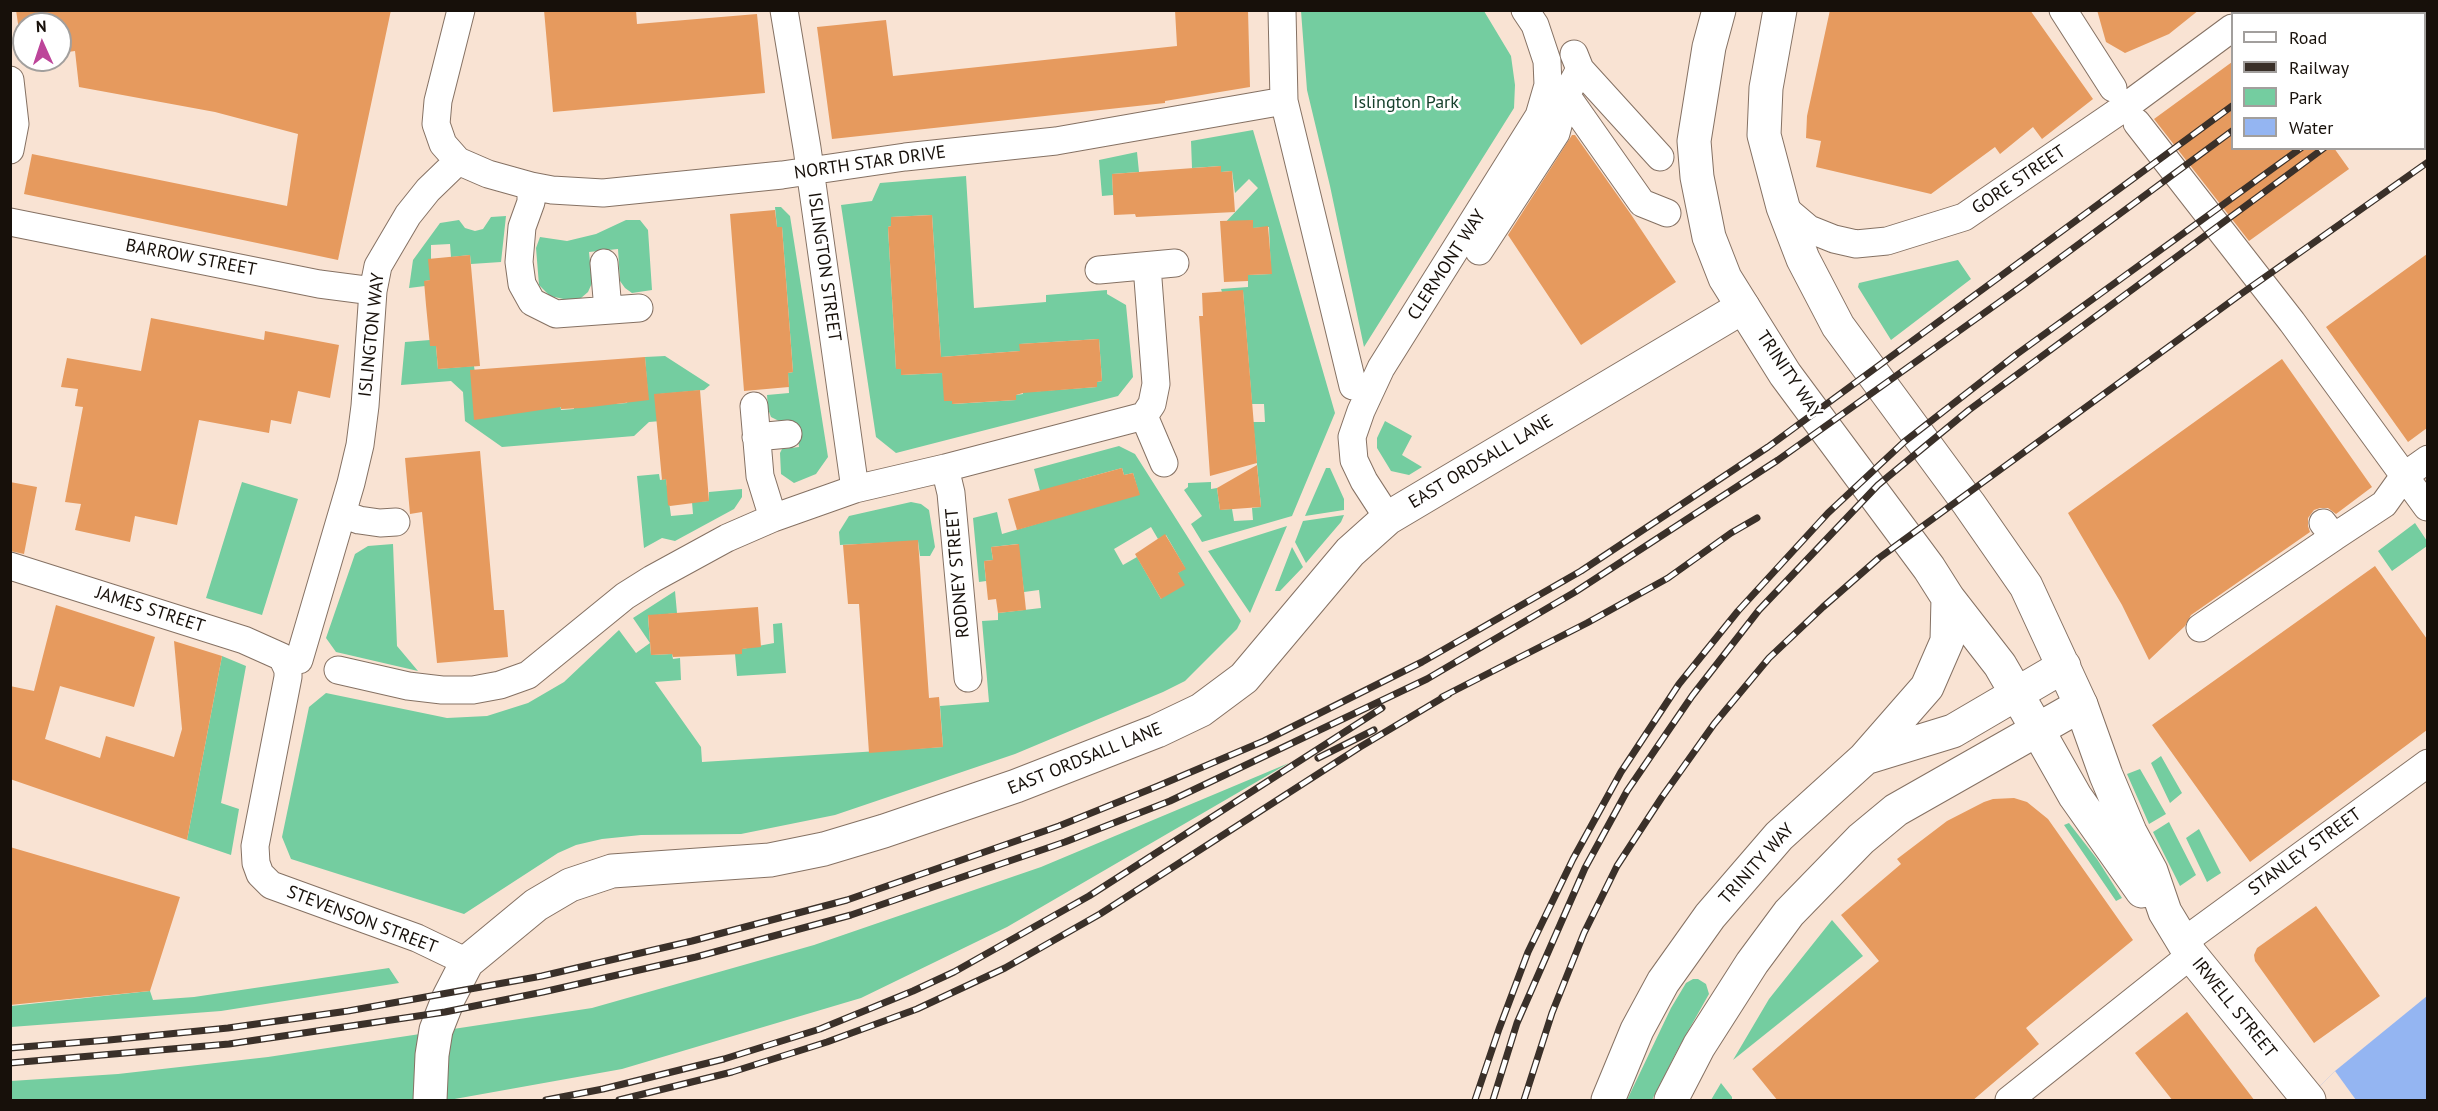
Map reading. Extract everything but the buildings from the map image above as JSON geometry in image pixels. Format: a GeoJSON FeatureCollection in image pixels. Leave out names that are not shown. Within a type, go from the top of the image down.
{"type":"FeatureCollection","features":[{"type":"Feature","properties":{"kind":"main road","name":"TRINITY WAY"},"geometry":{"type":"LineString","coordinates":[[1719,10],[1709,47],[1694,141],[1697,177],[1709,237],[1725,278],[1785,374],[1929,568],[1948,598],[2000,665],[2037,729]]}},
{"type":"Feature","properties":{"kind":"main road"},"geometry":{"type":"LineString","coordinates":[[1671,1101],[1699,1046],[1752,963],[1789,912],[1828,870],[1896,810],[2081,705],[2025,586],[1838,326],[1803,260],[1783,207],[1764,135],[1766,88],[1780,10]]}},
{"type":"Feature","properties":{"kind":"main road","name":"EAST ORDSALL LANE"},"geometry":{"type":"LineString","coordinates":[[430,1101],[432,1055],[436,1030],[449,997],[467,962],[536,906],[570,885],[612,871],[770,860],[824,849],[1016,786],[1157,731],[1201,710],[1244,678],[1350,552],[1388,518],[1743,308]]}},
{"type":"Feature","properties":{"kind":"main road"},"geometry":{"type":"LineString","coordinates":[[1864,759],[1916,702],[1931,681],[1947,641],[1948,598]]}},
{"type":"Feature","properties":{"kind":"main road","name":"TRINITY WAY"},"geometry":{"type":"LineString","coordinates":[[1608,1101],[1637,1030],[1663,982],[1710,916],[1779,836],[1864,759],[1953,731],[2064,666]]}},
{"type":"Feature","properties":{"kind":"main road","name":"IRWELL STREET"},"geometry":{"type":"LineString","coordinates":[[2081,705],[2106,775],[2130,832],[2151,871],[2165,912],[2187,948],[2308,1100]]}},
{"type":"Feature","properties":{"kind":"main road","name":"IRWELL STREET"},"geometry":{"type":"LineString","coordinates":[[2037,729],[2075,796],[2146,897],[2165,912]]}},
{"type":"Feature","properties":{"kind":"street"},"geometry":{"type":"LineString","coordinates":[[458,161],[443,144],[436,124],[438,101],[461,10]]}},
{"type":"Feature","properties":{"kind":"street","name":"ISLINGTON STREET"},"geometry":{"type":"LineString","coordinates":[[784,10],[810,171],[855,489]]}},
{"type":"Feature","properties":{"kind":"street"},"geometry":{"type":"LineString","coordinates":[[1282,10],[1284,101],[1353,386]]}},
{"type":"Feature","properties":{"kind":"street","name":"CLERMONT WAY"},"geometry":{"type":"LineString","coordinates":[[1388,518],[1364,481],[1354,459],[1352,437],[1381,368],[1539,116],[1548,85],[1547,62],[1535,25],[1525,10]]}},
{"type":"Feature","properties":{"kind":"street"},"geometry":{"type":"LineString","coordinates":[[2063,10],[2113,88]]}},
{"type":"Feature","properties":{"kind":"street","name":"GORE STREET"},"geometry":{"type":"LineString","coordinates":[[1783,207],[1809,229],[1834,239],[1857,243],[1887,241],[1964,217],[2106,120],[2231,29]]}},
{"type":"Feature","properties":{"kind":"street"},"geometry":{"type":"LineString","coordinates":[[1479,251],[1556,133],[1577,61],[1660,158]]}},
{"type":"Feature","properties":{"kind":"street"},"geometry":{"type":"LineString","coordinates":[[10,80],[15,124],[10,150]]}},
{"type":"Feature","properties":{"kind":"street"},"geometry":{"type":"LineString","coordinates":[[1566,95],[1642,203],[1667,213]]}},
{"type":"Feature","properties":{"kind":"street","name":"NORTH STAR DRIVE"},"geometry":{"type":"LineString","coordinates":[[458,161],[488,174],[531,186],[603,193],[1056,141],[1284,101]]}},
{"type":"Feature","properties":{"kind":"street"},"geometry":{"type":"LineString","coordinates":[[2137,123],[2292,322],[2427,507]]}},
{"type":"Feature","properties":{"kind":"street","name":"ISLINGTON WAY"},"geometry":{"type":"LineString","coordinates":[[292,661],[342,514],[360,445],[373,291],[378,266],[398,229],[424,194],[458,161]]}},
{"type":"Feature","properties":{"kind":"street"},"geometry":{"type":"LineString","coordinates":[[531,186],[531,202],[522,227],[519,262],[522,284],[532,302],[556,314],[639,308]]}},
{"type":"Feature","properties":{"kind":"street","name":"BARROW STREET"},"geometry":{"type":"LineString","coordinates":[[10,222],[319,284],[373,291]]}},
{"type":"Feature","properties":{"kind":"street"},"geometry":{"type":"LineString","coordinates":[[604,263],[608,310]]}},
{"type":"Feature","properties":{"kind":"street"},"geometry":{"type":"LineString","coordinates":[[1099,270],[1175,263]]}},
{"type":"Feature","properties":{"kind":"street"},"geometry":{"type":"LineString","coordinates":[[338,670],[408,686],[442,690],[473,690],[501,685],[528,675],[625,596],[652,579],[727,538],[773,518],[855,489],[1144,416],[1152,404],[1156,384],[1147,266]]}},
{"type":"Feature","properties":{"kind":"street"},"geometry":{"type":"LineString","coordinates":[[754,406],[760,476],[773,518]]}},
{"type":"Feature","properties":{"kind":"street"},"geometry":{"type":"LineString","coordinates":[[1144,416],[1164,463]]}},
{"type":"Feature","properties":{"kind":"street"},"geometry":{"type":"LineString","coordinates":[[756,437],[788,434]]}},
{"type":"Feature","properties":{"kind":"street"},"geometry":{"type":"LineString","coordinates":[[2200,628],[2328,530],[2384,504],[2404,476],[2427,459]]}},
{"type":"Feature","properties":{"kind":"street","name":"RODNEY STREET"},"geometry":{"type":"LineString","coordinates":[[945,468],[951,493],[968,678]]}},
{"type":"Feature","properties":{"kind":"street"},"geometry":{"type":"LineString","coordinates":[[342,514],[359,520],[380,523],[396,522]]}},
{"type":"Feature","properties":{"kind":"street","name":"JAMES STREET"},"geometry":{"type":"LineString","coordinates":[[10,566],[244,640],[292,661]]}},
{"type":"Feature","properties":{"kind":"street","name":"STEVENSON STREET"},"geometry":{"type":"LineString","coordinates":[[292,661],[288,670],[255,846],[256,863],[260,874],[271,885],[417,938],[467,962]]}},
{"type":"Feature","properties":{"kind":"street","name":"STANLEY STREET"},"geometry":{"type":"LineString","coordinates":[[2009,1101],[2187,948],[2427,763]]}},
{"type":"Feature","properties":{"kind":"green space","name":"Islington Park"},"geometry":{"type":"Polygon","coordinates":[[[1301,11],[1484,11],[1511,56],[1515,85],[1514,108],[1364,347],[1307,90],[1301,11]]]}},
{"type":"Feature","properties":{"kind":"green space"},"geometry":{"type":"Polygon","coordinates":[[[1253,130],[1335,413],[1292,516],[1202,542],[1191,524],[1202,516],[1184,490],[1188,487],[1188,483],[1211,482],[1211,489],[1217,488],[1220,510],[1232,509],[1234,521],[1253,520],[1252,508],[1261,507],[1253,422],[1265,422],[1264,404],[1252,404],[1243,291],[1222,292],[1221,289],[1248,287],[1248,275],[1271,274],[1269,227],[1253,228],[1253,220],[1221,227],[1258,188],[1249,179],[1235,193],[1232,171],[1221,172],[1221,166],[1192,168],[1191,141],[1253,130]]]}},
{"type":"Feature","properties":{"kind":"green space"},"geometry":{"type":"Polygon","coordinates":[[[1137,152],[1139,172],[1112,174],[1113,195],[1102,196],[1099,160],[1137,152]]]}},
{"type":"Feature","properties":{"kind":"green space"},"geometry":{"type":"Polygon","coordinates":[[[966,176],[974,308],[1046,302],[1046,295],[1107,290],[1107,294],[1126,305],[1133,377],[1118,396],[896,453],[876,437],[841,205],[872,201],[880,183],[966,176]],[[932,215],[891,217],[891,226],[888,227],[896,369],[901,369],[901,375],[942,373],[953,404],[1016,400],[1016,395],[1023,394],[1022,388],[1028,392],[1097,387],[1097,382],[1102,381],[1099,339],[1020,344],[1020,351],[941,357],[932,215]]]}},
{"type":"Feature","properties":{"kind":"green space"},"geometry":{"type":"Polygon","coordinates":[[[775,207],[781,207],[790,216],[828,457],[816,474],[794,483],[781,474],[780,453],[782,449],[799,447],[796,422],[781,422],[771,417],[767,395],[789,393],[788,373],[793,372],[782,227],[777,227],[775,207]]]}},
{"type":"Feature","properties":{"kind":"green space"},"geometry":{"type":"Polygon","coordinates":[[[506,216],[501,262],[471,264],[470,255],[451,257],[450,244],[431,245],[431,259],[429,259],[431,280],[425,281],[425,286],[409,288],[413,260],[440,223],[459,220],[465,228],[475,231],[483,229],[491,217],[506,216]]]}},
{"type":"Feature","properties":{"kind":"green space"},"geometry":{"type":"Polygon","coordinates":[[[626,220],[640,220],[648,230],[652,290],[632,293],[625,288],[620,281],[618,249],[589,252],[592,283],[588,292],[581,298],[568,300],[550,296],[539,285],[536,248],[540,237],[567,241],[596,234],[626,220]]]}},
{"type":"Feature","properties":{"kind":"green space"},"geometry":{"type":"Polygon","coordinates":[[[1958,260],[1971,279],[1891,340],[1858,287],[1859,283],[1958,260]]]}},
{"type":"Feature","properties":{"kind":"green space"},"geometry":{"type":"Polygon","coordinates":[[[430,340],[430,346],[436,346],[438,369],[474,366],[475,373],[560,403],[561,410],[574,409],[574,404],[627,403],[628,399],[648,397],[645,357],[665,356],[710,385],[704,390],[660,394],[661,421],[649,422],[634,436],[502,447],[465,421],[463,392],[451,381],[401,385],[405,342],[430,340]]]}},
{"type":"Feature","properties":{"kind":"green space"},"geometry":{"type":"Polygon","coordinates":[[[1385,421],[1412,436],[1402,455],[1422,467],[1409,475],[1391,471],[1377,448],[1377,438],[1385,421]]]}},
{"type":"Feature","properties":{"kind":"green space"},"geometry":{"type":"Polygon","coordinates":[[[1119,446],[1135,454],[1241,621],[1237,629],[1185,681],[1015,754],[835,815],[741,834],[641,835],[602,839],[576,845],[558,853],[464,914],[291,859],[282,837],[309,707],[326,693],[447,718],[487,716],[528,703],[564,682],[619,630],[636,653],[650,643],[633,618],[675,591],[677,613],[648,616],[651,655],[672,654],[673,659],[680,658],[681,680],[655,682],[701,747],[702,762],[943,747],[940,706],[989,702],[982,621],[998,620],[998,613],[1041,608],[1039,590],[1024,592],[1018,544],[991,547],[993,560],[984,561],[986,581],[979,582],[973,518],[997,512],[1002,534],[1139,494],[1133,473],[1124,475],[1122,468],[1078,480],[1079,487],[1040,491],[1034,469],[1119,446]],[[1151,527],[1114,549],[1123,565],[1137,557],[1161,599],[1178,573],[1185,568],[1166,535],[1158,539],[1151,527]]]}},
{"type":"Feature","properties":{"kind":"green space"},"geometry":{"type":"Polygon","coordinates":[[[1326,468],[1330,468],[1344,499],[1344,510],[1305,516],[1326,468]]]}},
{"type":"Feature","properties":{"kind":"green space"},"geometry":{"type":"Polygon","coordinates":[[[659,474],[660,480],[666,479],[671,516],[693,514],[692,502],[709,501],[709,492],[742,489],[742,497],[734,509],[675,541],[662,538],[644,548],[637,476],[659,474]]]}},
{"type":"Feature","properties":{"kind":"green space"},"geometry":{"type":"Polygon","coordinates":[[[242,482],[298,499],[262,615],[206,598],[242,482]]]}},
{"type":"Feature","properties":{"kind":"green space"},"geometry":{"type":"Polygon","coordinates":[[[911,502],[921,504],[929,510],[935,547],[930,556],[920,556],[918,541],[840,545],[839,532],[849,516],[911,502]]]}},
{"type":"Feature","properties":{"kind":"green space"},"geometry":{"type":"Polygon","coordinates":[[[1344,515],[1341,522],[1306,563],[1295,542],[1303,521],[1344,515]]]}},
{"type":"Feature","properties":{"kind":"green space"},"geometry":{"type":"Polygon","coordinates":[[[2415,523],[2427,541],[2427,546],[2392,571],[2378,551],[2415,523]]]}},
{"type":"Feature","properties":{"kind":"green space"},"geometry":{"type":"Polygon","coordinates":[[[1287,526],[1250,613],[1208,551],[1287,526]]]}},
{"type":"Feature","properties":{"kind":"green space"},"geometry":{"type":"Polygon","coordinates":[[[393,544],[397,646],[418,671],[336,652],[326,638],[355,554],[368,546],[393,544]]]}},
{"type":"Feature","properties":{"kind":"green space"},"geometry":{"type":"Polygon","coordinates":[[[1292,547],[1303,567],[1280,591],[1275,591],[1292,547]]]}},
{"type":"Feature","properties":{"kind":"green space"},"geometry":{"type":"Polygon","coordinates":[[[782,623],[786,673],[737,676],[735,654],[742,653],[742,649],[774,643],[773,624],[782,623]]]}},
{"type":"Feature","properties":{"kind":"green space"},"geometry":{"type":"Polygon","coordinates":[[[222,656],[246,666],[221,803],[239,809],[231,855],[187,840],[222,656]]]}},
{"type":"Feature","properties":{"kind":"green space"},"geometry":{"type":"Polygon","coordinates":[[[2161,756],[2182,793],[2170,803],[2151,763],[2161,756]]]}},
{"type":"Feature","properties":{"kind":"green space"},"geometry":{"type":"Polygon","coordinates":[[[1289,763],[1007,927],[861,998],[622,1069],[449,1100],[11,1100],[11,1081],[118,1074],[268,1057],[592,1008],[814,945],[1041,867],[1289,763]]]}},
{"type":"Feature","properties":{"kind":"green space"},"geometry":{"type":"Polygon","coordinates":[[[2140,769],[2166,814],[2149,824],[2127,774],[2140,769]]]}},
{"type":"Feature","properties":{"kind":"green space"},"geometry":{"type":"Polygon","coordinates":[[[2169,822],[2196,875],[2180,886],[2153,832],[2169,822]]]}},
{"type":"Feature","properties":{"kind":"green space"},"geometry":{"type":"Polygon","coordinates":[[[2069,823],[2097,859],[2122,898],[2116,901],[2064,825],[2069,823]]]}},
{"type":"Feature","properties":{"kind":"green space"},"geometry":{"type":"Polygon","coordinates":[[[2199,829],[2221,873],[2207,882],[2186,838],[2199,829]]]}},
{"type":"Feature","properties":{"kind":"green space"},"geometry":{"type":"Polygon","coordinates":[[[1832,920],[1863,956],[1733,1060],[1769,999],[1832,920]]]}},
{"type":"Feature","properties":{"kind":"green space"},"geometry":{"type":"Polygon","coordinates":[[[389,968],[399,983],[221,1011],[11,1027],[11,1006],[150,991],[153,1000],[194,997],[389,968]]]}},
{"type":"Feature","properties":{"kind":"green space"},"geometry":{"type":"Polygon","coordinates":[[[1693,979],[1706,984],[1709,994],[1652,1100],[1627,1100],[1671,1008],[1686,983],[1693,979]]]}},
{"type":"Feature","properties":{"kind":"green space"},"geometry":{"type":"Polygon","coordinates":[[[1721,1083],[1732,1097],[1732,1100],[1711,1100],[1721,1083]]]}},
{"type":"Feature","properties":{"kind":"water"},"geometry":{"type":"Polygon","coordinates":[[[2427,996],[2427,1100],[2306,1100],[2335,1071],[2427,996]]]}},
{"type":"Feature","properties":{"kind":"pier"},"geometry":{"type":"Polygon","coordinates":[[[2335,1071],[2356,1100],[2306,1100],[2335,1071]]]}},
{"type":"Feature","properties":{"kind":"railway"},"geometry":{"type":"LineString","coordinates":[[10,1048],[228,1028],[348,1011],[542,976],[692,941],[847,900],[1059,826],[1158,786],[1264,741],[1422,662],[1581,571],[1768,447],[2231,107]]}},
{"type":"Feature","properties":{"kind":"railway"},"geometry":{"type":"LineString","coordinates":[[10,1063],[229,1044],[445,1012],[543,992],[696,957],[851,915],[1065,842],[1170,801],[1427,679],[1575,592],[1778,460],[2022,286],[2231,132]]}},
{"type":"Feature","properties":{"kind":"railway"},"geometry":{"type":"LineString","coordinates":[[1475,1100],[1528,952],[1573,859],[1621,772],[1679,684],[1738,611],[1828,513],[1904,442],[2017,354],[2298,150]]}},
{"type":"Feature","properties":{"kind":"railway"},"geometry":{"type":"LineString","coordinates":[[1493,1100],[1517,1023],[1585,868],[1627,791],[1692,696],[1759,610],[1878,485],[1969,410],[2321,150]]}},
{"type":"Feature","properties":{"kind":"railway"},"geometry":{"type":"LineString","coordinates":[[1524,1100],[1552,1013],[1584,933],[1617,866],[1714,724],[1769,658],[1879,558],[2241,294],[2428,162]]}},
{"type":"Feature","properties":{"kind":"railway"},"geometry":{"type":"LineString","coordinates":[[1442,697],[1587,623],[1668,578],[1731,533],[1757,518]]}},
{"type":"Feature","properties":{"kind":"railway"},"geometry":{"type":"LineString","coordinates":[[619,1100],[732,1072],[827,1042],[917,1009],[1005,968],[1100,914],[1360,747],[1449,694]]}},
{"type":"Feature","properties":{"kind":"railway"},"geometry":{"type":"LineString","coordinates":[[546,1100],[603,1089],[724,1059],[820,1029],[954,972],[1089,896],[1382,708]]}},
{"type":"Feature","properties":{"kind":"railway"},"geometry":{"type":"LineString","coordinates":[[1318,758],[1374,730]]}}]}
